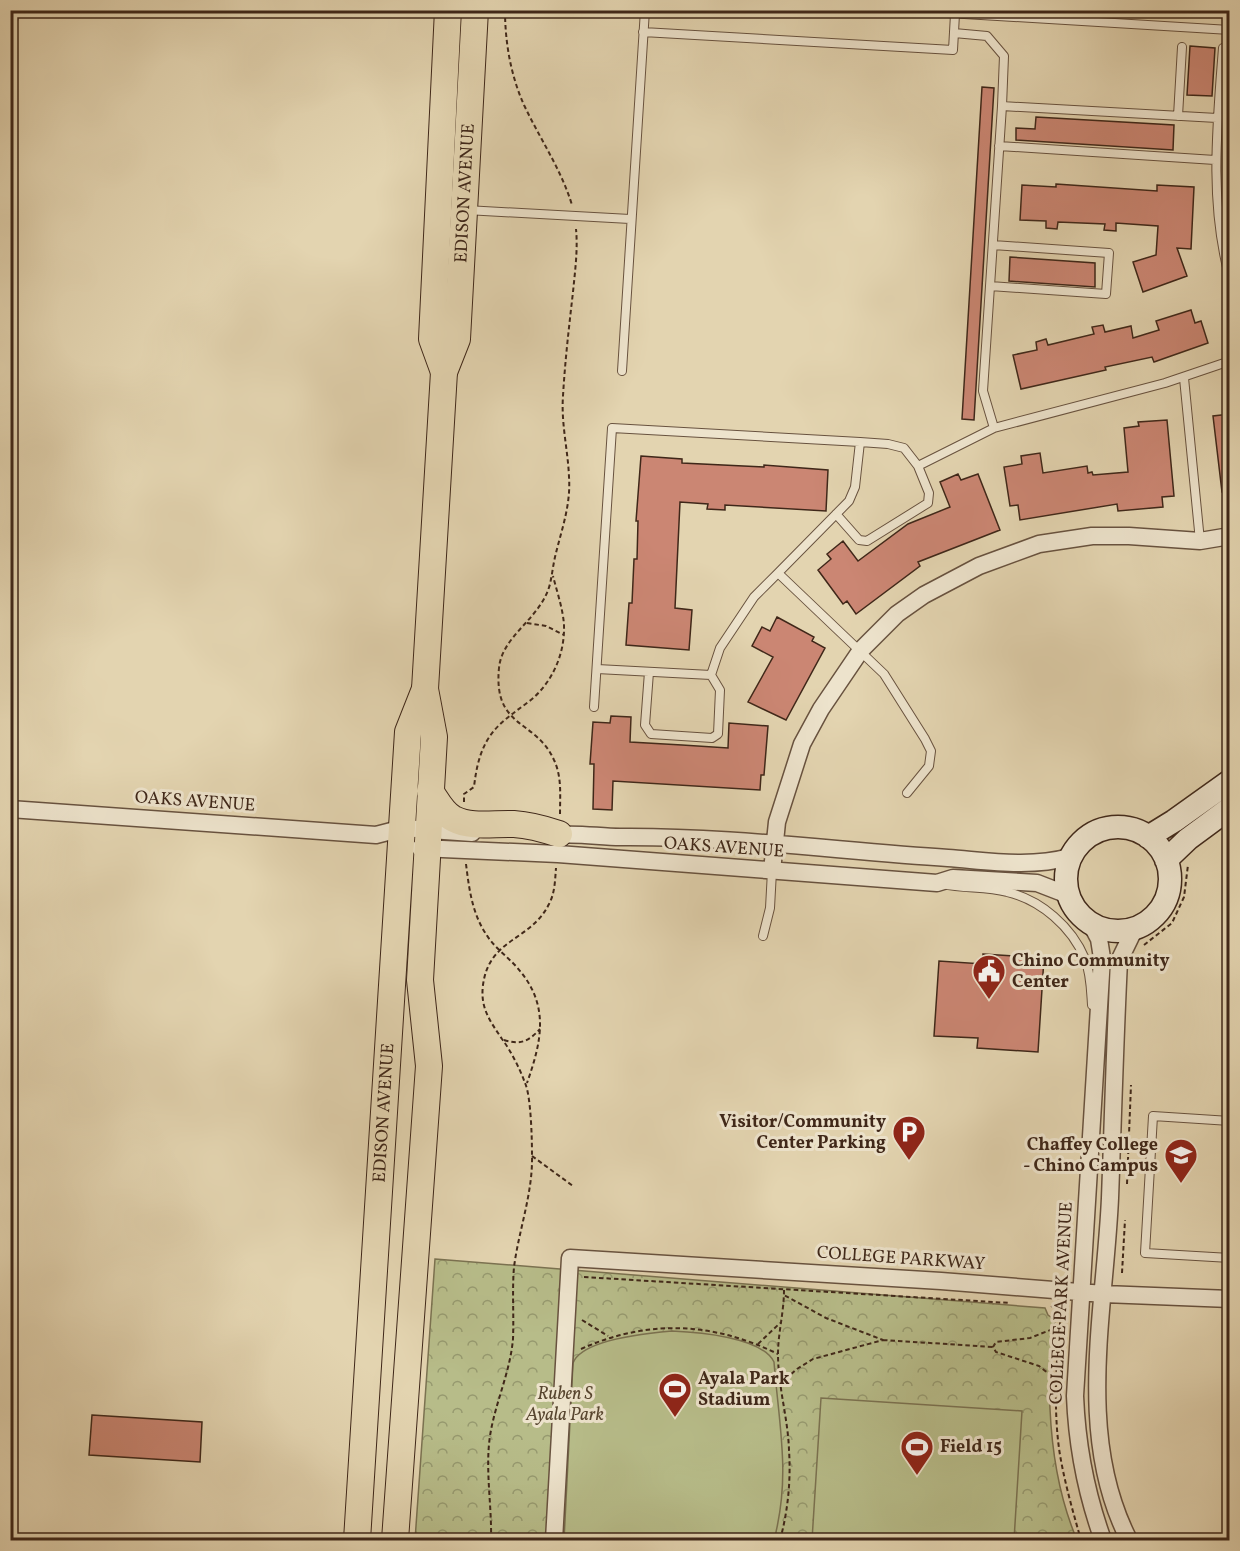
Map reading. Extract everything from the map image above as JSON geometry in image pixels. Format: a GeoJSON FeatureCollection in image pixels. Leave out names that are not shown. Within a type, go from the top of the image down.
{"type":"FeatureCollection","features":[{"type":"Feature","properties":{"kind":"main road","name":"EDISON AVENUE"},"geometry":{"type":"LineString","coordinates":[[444,372],[432,339],[448,10]]}},
{"type":"Feature","properties":{"kind":"main road","name":"EDISON AVENUE"},"geometry":{"type":"LineString","coordinates":[[357,1540],[414,838],[430,791],[434,737],[425,689],[444,372],[457,339],[475,10]]}},
{"type":"Feature","properties":{"kind":"main road","name":"EDISON AVENUE"},"geometry":{"type":"LineString","coordinates":[[395,1540],[429,1066],[420,980],[408,732],[425,689]]}},
{"type":"Feature","properties":{"kind":"main road"},"geometry":{"type":"LineString","coordinates":[[430,791],[444,812],[452,819],[465,823],[539,826],[559,844]]}},
{"type":"Feature","properties":{"kind":"street"},"geometry":{"type":"LineString","coordinates":[[772,871],[777,822],[802,744],[821,709],[861,650],[897,614],[924,595],[979,566],[1039,544],[1092,536],[1200,541],[1230,536]]}},
{"type":"Feature","properties":{"kind":"street"},"geometry":{"type":"LineString","coordinates":[[1148,837],[1230,781]]}},
{"type":"Feature","properties":{"kind":"street"},"geometry":{"type":"LineString","coordinates":[[1166,860],[1188,839],[1230,808]]}},
{"type":"Feature","properties":{"kind":"street","name":"OAKS AVENUE"},"geometry":{"type":"LineString","coordinates":[[10,809],[414,838],[539,838],[559,844],[772,871],[937,883],[952,878],[1037,884],[1068,895]]}},
{"type":"Feature","properties":{"kind":"street"},"geometry":{"type":"LineString","coordinates":[[1129,1540],[1115,1505],[1102,1453],[1098,1414],[1098,1373],[1110,1200],[1119,961],[1138,938],[1150,920],[1161,908],[1168,893],[1169,876],[1166,860],[1159,847],[1148,837],[1127,828],[1104,828],[1090,834],[1070,857],[1066,870],[1068,895],[1073,906],[1091,924],[1138,938]]}},
{"type":"Feature","properties":{"kind":"street","name":"OAKS AVENUE"},"geometry":{"type":"LineString","coordinates":[[559,844],[592,837],[647,837],[1036,864],[1070,857]]}},
{"type":"Feature","properties":{"kind":"street","name":"COLLEGE PARK AVENUE"},"geometry":{"type":"LineString","coordinates":[[1091,924],[1099,939],[1102,958],[1075,1396],[1076,1424],[1085,1484],[1103,1540]]}},
{"type":"Feature","properties":{"kind":"street","name":"COLLEGE PARKWAY"},"geometry":{"type":"LineString","coordinates":[[554,1540],[570,1258],[941,1281],[1104,1294],[1230,1299]]}},
{"type":"Feature","properties":{"kind":"lane"},"geometry":{"type":"LineString","coordinates":[[10,38],[15,10]]}},
{"type":"Feature","properties":{"kind":"lane"},"geometry":{"type":"LineString","coordinates":[[622,371],[645,10]]}},
{"type":"Feature","properties":{"kind":"lane"},"geometry":{"type":"LineString","coordinates":[[898,10],[1230,30]]}},
{"type":"Feature","properties":{"kind":"lane"},"geometry":{"type":"LineString","coordinates":[[643,32],[953,50],[955,14]]}},
{"type":"Feature","properties":{"kind":"lane"},"geometry":{"type":"LineString","coordinates":[[954,33],[987,36],[1004,56],[983,391],[994,428]]}},
{"type":"Feature","properties":{"kind":"lane"},"geometry":{"type":"LineString","coordinates":[[1178,116],[1182,47]]}},
{"type":"Feature","properties":{"kind":"lane"},"geometry":{"type":"LineString","coordinates":[[1223,48],[1215,160],[1219,227],[1230,279]]}},
{"type":"Feature","properties":{"kind":"lane"},"geometry":{"type":"LineString","coordinates":[[1002,106],[1217,118]]}},
{"type":"Feature","properties":{"kind":"lane"},"geometry":{"type":"LineString","coordinates":[[999,146],[1215,160]]}},
{"type":"Feature","properties":{"kind":"lane"},"geometry":{"type":"LineString","coordinates":[[465,210],[630,219]]}},
{"type":"Feature","properties":{"kind":"lane"},"geometry":{"type":"LineString","coordinates":[[990,285],[1106,294],[1109,253],[993,245]]}},
{"type":"Feature","properties":{"kind":"lane"},"geometry":{"type":"LineString","coordinates":[[918,466],[994,428],[1184,378],[1230,361]]}},
{"type":"Feature","properties":{"kind":"lane"},"geometry":{"type":"LineString","coordinates":[[1184,378],[1200,541]]}},
{"type":"Feature","properties":{"kind":"lane"},"geometry":{"type":"LineString","coordinates":[[594,707],[612,428],[888,444],[904,448],[918,466],[929,493],[928,503],[867,541],[859,540],[836,514]]}},
{"type":"Feature","properties":{"kind":"lane"},"geometry":{"type":"LineString","coordinates":[[649,672],[645,725],[651,734],[712,738],[718,734],[720,690],[711,675],[720,648],[754,597],[849,501],[855,487],[860,442]]}},
{"type":"Feature","properties":{"kind":"lane"},"geometry":{"type":"LineString","coordinates":[[778,573],[884,674],[931,751],[929,766],[906,793]]}},
{"type":"Feature","properties":{"kind":"lane"},"geometry":{"type":"LineString","coordinates":[[597,669],[711,675]]}},
{"type":"Feature","properties":{"kind":"lane"},"geometry":{"type":"LineString","coordinates":[[763,936],[770,908],[772,871]]}},
{"type":"Feature","properties":{"kind":"lane"},"geometry":{"type":"LineString","coordinates":[[937,883],[1008,892],[1032,901],[1055,916],[1074,938],[1085,960],[1090,982],[1092,1007],[1089,1059],[1095,1086]]}},
{"type":"Feature","properties":{"kind":"lane"},"geometry":{"type":"LineString","coordinates":[[1230,1121],[1153,1116],[1145,1253],[1230,1258]]}},
{"type":"Feature","properties":{"kind":"path"},"geometry":{"type":"LineString","coordinates":[[491,1540],[490,1435],[510,1358],[514,1268],[531,1185],[532,1156],[526,1084],[489,1020],[483,1007],[482,995],[485,976],[494,956],[504,945],[526,931],[539,919],[554,891],[559,844],[561,783],[553,758],[545,746],[509,715],[501,700],[498,686],[499,666],[504,650],[547,595],[565,521],[569,495],[562,399],[575,262],[575,215],[561,173],[518,90],[508,54],[504,10]]}},
{"type":"Feature","properties":{"kind":"path"},"geometry":{"type":"LineString","coordinates":[[552,573],[563,614],[562,648]]}},
{"type":"Feature","properties":{"kind":"path"},"geometry":{"type":"LineString","coordinates":[[527,623],[546,626],[564,635]]}},
{"type":"Feature","properties":{"kind":"path"},"geometry":{"type":"LineString","coordinates":[[1138,938],[1172,923],[1184,897],[1189,858]]}},
{"type":"Feature","properties":{"kind":"path"},"geometry":{"type":"LineString","coordinates":[[502,1039],[513,1043],[524,1043],[540,1029],[536,1057],[526,1084]]}},
{"type":"Feature","properties":{"kind":"path"},"geometry":{"type":"LineString","coordinates":[[1127,1190],[1131,1084]]}},
{"type":"Feature","properties":{"kind":"path"},"geometry":{"type":"LineString","coordinates":[[532,1156],[573,1186]]}},
{"type":"Feature","properties":{"kind":"path"},"geometry":{"type":"LineString","coordinates":[[1122,1273],[1126,1214]]}},
{"type":"Feature","properties":{"kind":"path"},"geometry":{"type":"LineString","coordinates":[[577,1276],[1014,1304]]}},
{"type":"Feature","properties":{"kind":"path"},"geometry":{"type":"LineString","coordinates":[[780,1540],[789,1489],[789,1448],[778,1354],[784,1290]]}},
{"type":"Feature","properties":{"kind":"path"},"geometry":{"type":"LineString","coordinates":[[784,1295],[826,1318],[884,1340],[993,1347]]}},
{"type":"Feature","properties":{"kind":"path"},"geometry":{"type":"LineString","coordinates":[[1048,1306],[1059,1309]]}},
{"type":"Feature","properties":{"kind":"path"},"geometry":{"type":"LineString","coordinates":[[582,1319],[608,1337]]}},
{"type":"Feature","properties":{"kind":"path"},"geometry":{"type":"LineString","coordinates":[[758,1344],[780,1323]]}},
{"type":"Feature","properties":{"kind":"path"},"geometry":{"type":"LineString","coordinates":[[993,1347],[996,1342],[1030,1338],[1059,1327]]}},
{"type":"Feature","properties":{"kind":"path"},"geometry":{"type":"LineString","coordinates":[[580,1349],[608,1337],[662,1329],[691,1328],[740,1337],[778,1354]]}},
{"type":"Feature","properties":{"kind":"path"},"geometry":{"type":"LineString","coordinates":[[780,1384],[813,1359],[884,1340]]}},
{"type":"Feature","properties":{"kind":"path"},"geometry":{"type":"LineString","coordinates":[[993,1347],[996,1352],[1039,1366],[1058,1381]]}},
{"type":"Feature","properties":{"kind":"green space","name":"Ruben S Ayala Park"},"geometry":{"type":"Polygon","coordinates":[[[435,1259],[1045,1308],[1048,1315],[1055,1320],[1050,1398],[1055,1459],[1066,1509],[1077,1540],[415,1540],[435,1259]]]}},
{"type":"Feature","properties":{"kind":"green space","name":"Ayala Park Stadium"},"geometry":{"type":"Polygon","coordinates":[[[672,1331],[743,1341],[757,1347],[774,1362],[783,1472],[779,1517],[774,1540],[564,1540],[573,1363],[589,1348],[602,1343],[672,1331]]]}},
{"type":"Feature","properties":{"kind":"green space","name":"Field 15"},"geometry":{"type":"Polygon","coordinates":[[[821,1398],[1022,1411],[1014,1540],[812,1540],[821,1398]]]}},
{"type":"Feature","properties":{"kind":"building"},"geometry":{"type":"Polygon","coordinates":[[[1190,46],[1215,48],[1212,96],[1187,95],[1190,46]]]}},
{"type":"Feature","properties":{"kind":"building"},"geometry":{"type":"Polygon","coordinates":[[[982,87],[994,88],[974,420],[962,419],[982,87]]]}},
{"type":"Feature","properties":{"kind":"building"},"geometry":{"type":"Polygon","coordinates":[[[1036,117],[1174,125],[1173,150],[1016,140],[1016,128],[1035,129],[1036,117]]]}},
{"type":"Feature","properties":{"kind":"building"},"geometry":{"type":"Polygon","coordinates":[[[1056,184],[1157,191],[1157,185],[1194,187],[1191,249],[1177,248],[1187,276],[1143,292],[1133,262],[1156,255],[1158,226],[1116,223],[1116,231],[1104,230],[1105,224],[1058,222],[1057,229],[1046,228],[1046,221],[1020,220],[1022,185],[1056,187],[1056,184]]]}},
{"type":"Feature","properties":{"kind":"building"},"geometry":{"type":"Polygon","coordinates":[[[1010,257],[1095,263],[1095,287],[1009,281],[1010,257]]]}},
{"type":"Feature","properties":{"kind":"building"},"geometry":{"type":"Polygon","coordinates":[[[1191,310],[1195,323],[1201,321],[1208,343],[1154,362],[1152,357],[1021,389],[1013,355],[1037,350],[1036,342],[1046,339],[1048,345],[1094,334],[1092,327],[1103,325],[1105,332],[1131,326],[1133,338],[1159,330],[1156,321],[1191,310]]]}},
{"type":"Feature","properties":{"kind":"building"},"geometry":{"type":"Polygon","coordinates":[[[1230,414],[1230,492],[1222,492],[1213,416],[1230,414]]]}},
{"type":"Feature","properties":{"kind":"building"},"geometry":{"type":"Polygon","coordinates":[[[1167,420],[1174,496],[1162,497],[1163,507],[1118,511],[1117,504],[1020,520],[1018,505],[1010,506],[1004,467],[1022,464],[1021,456],[1040,453],[1043,473],[1087,466],[1088,473],[1092,472],[1093,475],[1128,472],[1124,428],[1139,426],[1138,422],[1167,420]]]}},
{"type":"Feature","properties":{"kind":"building"},"geometry":{"type":"Polygon","coordinates":[[[641,456],[682,459],[682,463],[764,467],[764,465],[828,470],[826,511],[725,505],[725,510],[707,509],[708,504],[680,502],[675,608],[692,610],[689,650],[626,645],[629,603],[632,603],[634,559],[637,559],[638,521],[636,521],[641,456]]]}},
{"type":"Feature","properties":{"kind":"building"},"geometry":{"type":"Polygon","coordinates":[[[958,474],[961,480],[978,474],[1000,530],[918,562],[920,566],[856,614],[847,601],[843,604],[818,570],[831,559],[827,554],[843,541],[858,561],[908,524],[950,507],[940,482],[958,474]]]}},
{"type":"Feature","properties":{"kind":"building"},"geometry":{"type":"Polygon","coordinates":[[[777,617],[814,637],[812,641],[825,648],[786,720],[748,702],[773,657],[752,646],[762,627],[770,631],[777,617]]]}},
{"type":"Feature","properties":{"kind":"building"},"geometry":{"type":"Polygon","coordinates":[[[611,716],[631,717],[630,742],[728,748],[729,723],[768,726],[764,775],[761,775],[760,790],[613,781],[612,810],[593,809],[594,764],[590,764],[593,722],[610,723],[611,716]]]}},
{"type":"Feature","properties":{"kind":"building","name":"Chino Community Center"},"geometry":{"type":"Polygon","coordinates":[[[983,954],[1044,958],[1038,1052],[977,1048],[978,1038],[934,1036],[939,961],[983,964],[983,954]]]}},
{"type":"Feature","properties":{"kind":"building"},"geometry":{"type":"Polygon","coordinates":[[[92,1415],[202,1422],[200,1462],[89,1455],[92,1415]]]}},
{"type":"Feature","properties":{"kind":"place","name":"Chino Community Center"},"geometry":{"type":"Point","coordinates":[989,1000]}},
{"type":"Feature","properties":{"kind":"place","name":"Visitor/Community Center Parking"},"geometry":{"type":"Point","coordinates":[909,1161]}},
{"type":"Feature","properties":{"kind":"place","name":"Chaffey College - Chino Campus"},"geometry":{"type":"Point","coordinates":[1181,1184]}},
{"type":"Feature","properties":{"kind":"place","name":"Ayala Park Stadium"},"geometry":{"type":"Point","coordinates":[675,1418]}},
{"type":"Feature","properties":{"kind":"place","name":"Field 15"},"geometry":{"type":"Point","coordinates":[917,1476]}}]}
